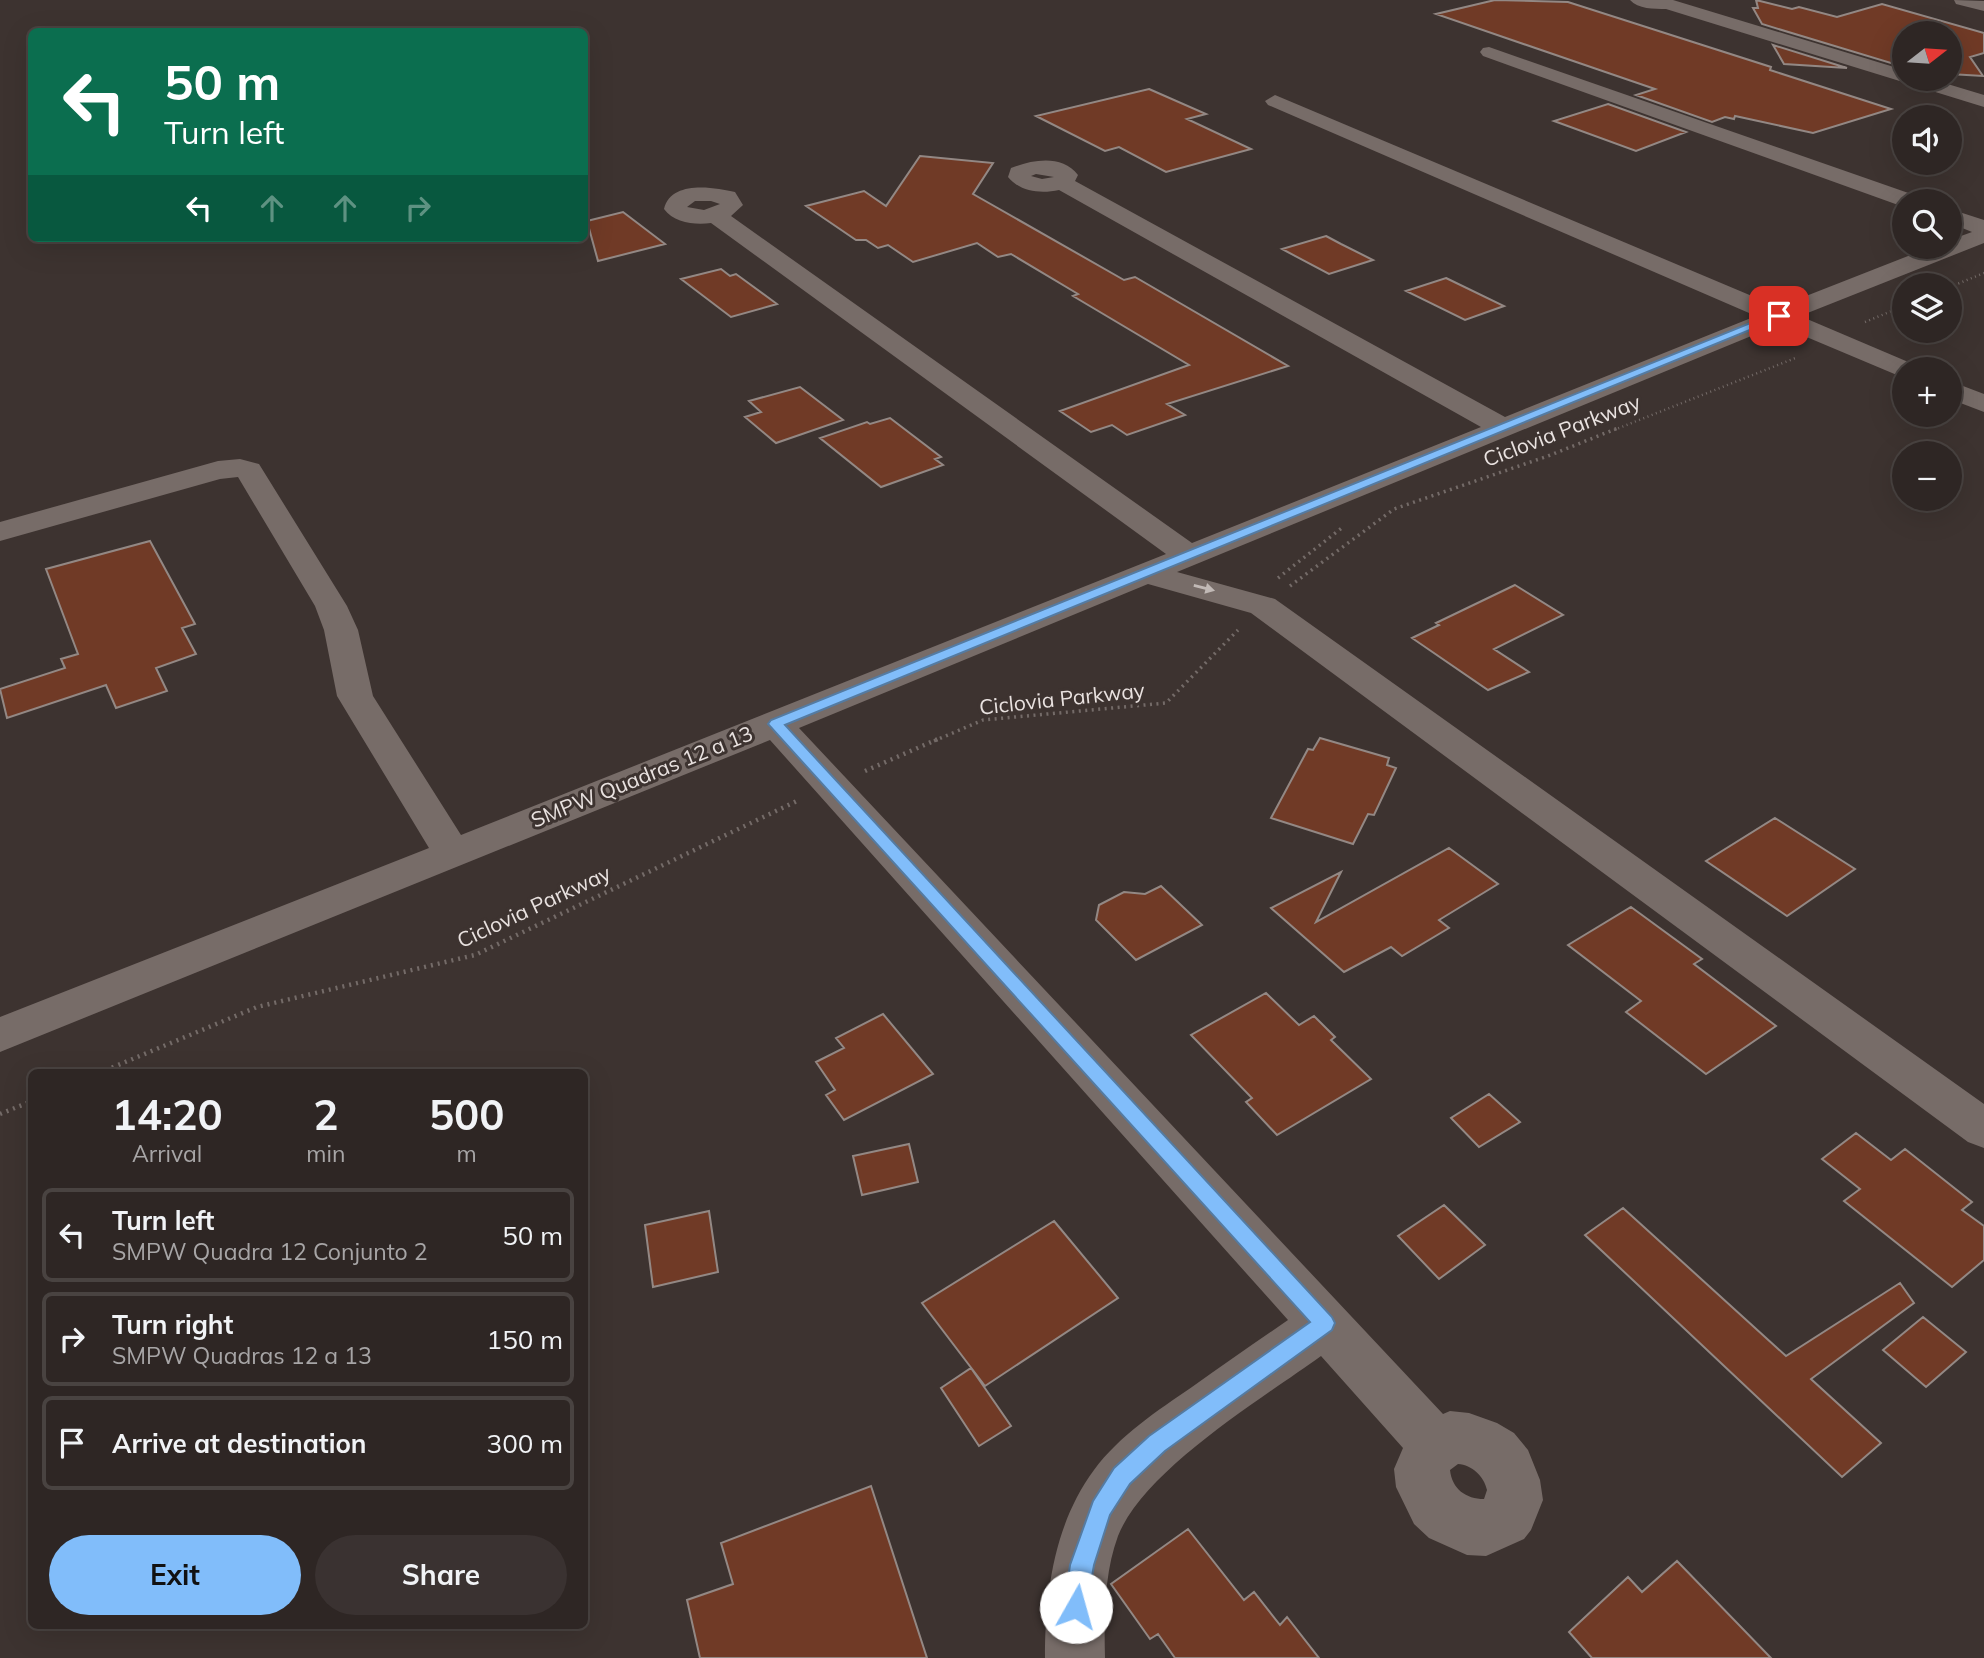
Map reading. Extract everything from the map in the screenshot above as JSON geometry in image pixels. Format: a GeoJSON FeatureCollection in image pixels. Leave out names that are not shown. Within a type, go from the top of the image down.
{"type":"FeatureCollection","features":[{"type":"Feature","properties":{"kind":"street"},"geometry":{"type":"LineString","coordinates":[[1637,0],[1651,5],[1669,2],[1892,72]]}},
{"type":"Feature","properties":{"kind":"street"},"geometry":{"type":"LineString","coordinates":[[1962,0],[1984,6]]}},
{"type":"Feature","properties":{"kind":"street"},"geometry":{"type":"LineString","coordinates":[[1489,52],[1892,195]]}},
{"type":"Feature","properties":{"kind":"street"},"geometry":{"type":"LineString","coordinates":[[1951,91],[1984,101]]}},
{"type":"Feature","properties":{"kind":"street"},"geometry":{"type":"LineString","coordinates":[[1275,101],[1892,365]]}},
{"type":"Feature","properties":{"kind":"street"},"geometry":{"type":"LineString","coordinates":[[1061,182],[1502,427]]}},
{"type":"Feature","properties":{"kind":"street"},"geometry":{"type":"LineString","coordinates":[[715,215],[1189,556]]}},
{"type":"Feature","properties":{"kind":"street"},"geometry":{"type":"LineString","coordinates":[[1962,237],[1984,228]]}},
{"type":"Feature","properties":{"kind":"street","name":"SMPW Quadras 12 a 13"},"geometry":{"type":"LineString","coordinates":[[1962,237],[1984,235]]}},
{"type":"Feature","properties":{"kind":"street","name":"SMPW Quadras 12 a 13"},"geometry":{"type":"LineString","coordinates":[[0,1035],[776,724],[1779,316],[1911,259]]}},
{"type":"Feature","properties":{"kind":"street"},"geometry":{"type":"LineString","coordinates":[[1962,394],[1984,404]]}},
{"type":"Feature","properties":{"kind":"street"},"geometry":{"type":"LineString","coordinates":[[0,532],[218,470],[249,470],[331,606],[341,630],[355,696],[452,853]]}},
{"type":"Feature","properties":{"kind":"street"},"geometry":{"type":"LineString","coordinates":[[1230,539],[1242,573],[1263,606]]}},
{"type":"Feature","properties":{"kind":"street"},"geometry":{"type":"LineString","coordinates":[[1145,574],[1263,606],[1984,1129]]}},
{"type":"Feature","properties":{"kind":"street"},"geometry":{"type":"LineString","coordinates":[[776,724],[1435,1444]]}},
{"type":"Feature","properties":{"kind":"street"},"geometry":{"type":"LineString","coordinates":[[1075,1658],[1082,1565],[1101,1509],[1122,1476],[1157,1443],[1325,1323]]}},
{"type":"Feature","properties":{"kind":"path"},"geometry":{"type":"LineString","coordinates":[[1962,282],[1984,273]]}},
{"type":"Feature","properties":{"kind":"path","name":"Ciclovia Parkway"},"geometry":{"type":"LineString","coordinates":[[109,1069],[257,1007],[475,955],[734,830],[983,720],[1166,703],[1263,606],[1394,509],[1548,456],[1800,356],[1851,328],[1892,311]]}},
{"type":"Feature","properties":{"kind":"path"},"geometry":{"type":"LineString","coordinates":[[0,1114],[28,1103]]}},
{"type":"Feature","properties":{"kind":"building"},"geometry":{"type":"Polygon","coordinates":[[[1495,0],[1568,2],[1771,67],[1770,70],[1891,109],[1813,133],[1735,116],[1734,119],[1725,117],[1712,122],[1636,95],[1655,89],[1436,14],[1495,0]]]}},
{"type":"Feature","properties":{"kind":"building"},"geometry":{"type":"Polygon","coordinates":[[[1756,0],[1837,17],[1882,4],[1942,21],[1892,21],[1892,63],[1762,24],[1753,8],[1758,8],[1756,0]]]}},
{"type":"Feature","properties":{"kind":"building"},"geometry":{"type":"Polygon","coordinates":[[[1962,27],[1984,33],[1984,53],[1970,57],[1983,76],[1962,75],[1962,27]]]}},
{"type":"Feature","properties":{"kind":"building"},"geometry":{"type":"Polygon","coordinates":[[[1773,45],[1847,68],[1784,64],[1773,45]]]}},
{"type":"Feature","properties":{"kind":"building"},"geometry":{"type":"Polygon","coordinates":[[[1149,89],[1206,114],[1187,119],[1251,149],[1166,172],[1119,147],[1105,151],[1036,116],[1149,89]]]}},
{"type":"Feature","properties":{"kind":"building"},"geometry":{"type":"Polygon","coordinates":[[[1608,104],[1686,132],[1636,151],[1554,121],[1608,104]]]}},
{"type":"Feature","properties":{"kind":"building"},"geometry":{"type":"Polygon","coordinates":[[[920,156],[993,163],[973,194],[1124,280],[1135,277],[1288,366],[1167,404],[1185,415],[1127,435],[1112,425],[1091,432],[1060,411],[1189,365],[1073,296],[1078,294],[1011,254],[998,257],[977,243],[913,262],[888,245],[878,248],[866,240],[856,240],[806,206],[864,191],[886,206],[920,156]]]}},
{"type":"Feature","properties":{"kind":"building"},"geometry":{"type":"Polygon","coordinates":[[[623,212],[665,244],[598,261],[588,221],[623,212]]]}},
{"type":"Feature","properties":{"kind":"building"},"geometry":{"type":"Polygon","coordinates":[[[1326,236],[1373,260],[1329,274],[1282,249],[1326,236]]]}},
{"type":"Feature","properties":{"kind":"building"},"geometry":{"type":"Polygon","coordinates":[[[721,269],[730,276],[736,274],[777,304],[731,317],[681,279],[721,269]]]}},
{"type":"Feature","properties":{"kind":"building"},"geometry":{"type":"Polygon","coordinates":[[[1446,278],[1504,306],[1465,320],[1406,291],[1446,278]]]}},
{"type":"Feature","properties":{"kind":"building"},"geometry":{"type":"Polygon","coordinates":[[[800,387],[843,420],[776,443],[745,417],[761,412],[749,401],[800,387]]]}},
{"type":"Feature","properties":{"kind":"building"},"geometry":{"type":"Polygon","coordinates":[[[890,418],[941,457],[935,459],[943,465],[881,487],[820,438],[867,422],[870,424],[890,418]]]}},
{"type":"Feature","properties":{"kind":"building"},"geometry":{"type":"Polygon","coordinates":[[[150,541],[195,624],[182,628],[196,654],[156,668],[167,691],[116,708],[106,685],[7,718],[0,689],[65,668],[61,659],[78,654],[46,569],[150,541]]]}},
{"type":"Feature","properties":{"kind":"building"},"geometry":{"type":"Polygon","coordinates":[[[1515,585],[1563,615],[1494,649],[1529,672],[1488,690],[1412,638],[1439,625],[1436,623],[1515,585]]]}},
{"type":"Feature","properties":{"kind":"building"},"geometry":{"type":"Polygon","coordinates":[[[1320,738],[1389,758],[1387,765],[1396,768],[1374,815],[1368,814],[1353,844],[1271,818],[1308,749],[1313,750],[1320,738]]]}},
{"type":"Feature","properties":{"kind":"building"},"geometry":{"type":"Polygon","coordinates":[[[1775,818],[1855,869],[1787,916],[1706,861],[1775,818]]]}},
{"type":"Feature","properties":{"kind":"building"},"geometry":{"type":"Polygon","coordinates":[[[1449,848],[1498,884],[1439,920],[1449,928],[1402,956],[1391,947],[1344,972],[1271,908],[1341,872],[1316,922],[1449,848]]]}},
{"type":"Feature","properties":{"kind":"building"},"geometry":{"type":"Polygon","coordinates":[[[1161,886],[1202,925],[1136,960],[1096,920],[1099,905],[1124,892],[1145,894],[1161,886]]]}},
{"type":"Feature","properties":{"kind":"building"},"geometry":{"type":"Polygon","coordinates":[[[1631,907],[1702,959],[1694,964],[1776,1026],[1706,1074],[1626,1012],[1641,1001],[1568,945],[1631,907]]]}},
{"type":"Feature","properties":{"kind":"building"},"geometry":{"type":"Polygon","coordinates":[[[1266,993],[1299,1025],[1314,1016],[1335,1037],[1331,1040],[1371,1079],[1277,1135],[1246,1102],[1252,1098],[1191,1035],[1266,993]]]}},
{"type":"Feature","properties":{"kind":"building"},"geometry":{"type":"Polygon","coordinates":[[[883,1014],[933,1074],[844,1120],[826,1095],[835,1090],[816,1062],[844,1048],[836,1038],[883,1014]]]}},
{"type":"Feature","properties":{"kind":"building"},"geometry":{"type":"Polygon","coordinates":[[[1489,1094],[1520,1122],[1479,1147],[1451,1118],[1489,1094]]]}},
{"type":"Feature","properties":{"kind":"building"},"geometry":{"type":"Polygon","coordinates":[[[1856,1133],[1891,1160],[1905,1149],[1972,1202],[1962,1210],[1984,1226],[1984,1260],[1952,1287],[1844,1201],[1860,1189],[1822,1159],[1856,1133]]]}},
{"type":"Feature","properties":{"kind":"building"},"geometry":{"type":"Polygon","coordinates":[[[909,1144],[918,1182],[862,1195],[853,1156],[909,1144]]]}},
{"type":"Feature","properties":{"kind":"building"},"geometry":{"type":"Polygon","coordinates":[[[1444,1205],[1485,1245],[1439,1279],[1398,1236],[1444,1205]]]}},
{"type":"Feature","properties":{"kind":"building"},"geometry":{"type":"Polygon","coordinates":[[[1623,1208],[1786,1356],[1900,1283],[1914,1303],[1811,1379],[1881,1443],[1842,1477],[1585,1235],[1623,1208]]]}},
{"type":"Feature","properties":{"kind":"building"},"geometry":{"type":"Polygon","coordinates":[[[709,1211],[718,1272],[653,1287],[645,1225],[709,1211]]]}},
{"type":"Feature","properties":{"kind":"building"},"geometry":{"type":"Polygon","coordinates":[[[1054,1221],[1118,1298],[985,1386],[922,1303],[1054,1221]]]}},
{"type":"Feature","properties":{"kind":"building"},"geometry":{"type":"Polygon","coordinates":[[[1923,1317],[1966,1352],[1926,1387],[1883,1350],[1923,1317]]]}},
{"type":"Feature","properties":{"kind":"building"},"geometry":{"type":"Polygon","coordinates":[[[971,1368],[1011,1426],[979,1446],[941,1388],[971,1368]]]}},
{"type":"Feature","properties":{"kind":"building"},"geometry":{"type":"Polygon","coordinates":[[[871,1486],[927,1658],[700,1658],[687,1600],[733,1584],[721,1543],[871,1486]]]}},
{"type":"Feature","properties":{"kind":"building"},"geometry":{"type":"Polygon","coordinates":[[[1188,1529],[1244,1600],[1254,1592],[1280,1625],[1287,1617],[1319,1658],[1175,1658],[1158,1634],[1150,1639],[1111,1584],[1188,1529]]]}},
{"type":"Feature","properties":{"kind":"building"},"geometry":{"type":"Polygon","coordinates":[[[1677,1561],[1771,1658],[1592,1658],[1569,1632],[1628,1577],[1642,1592],[1677,1561]]]}},
{"type":"Feature","properties":{"kind":"route"},"geometry":{"type":"LineString","coordinates":[[1076,1607],[1082,1565],[1101,1509],[1122,1476],[1157,1443],[1325,1323],[776,724],[1779,316]]}}]}
